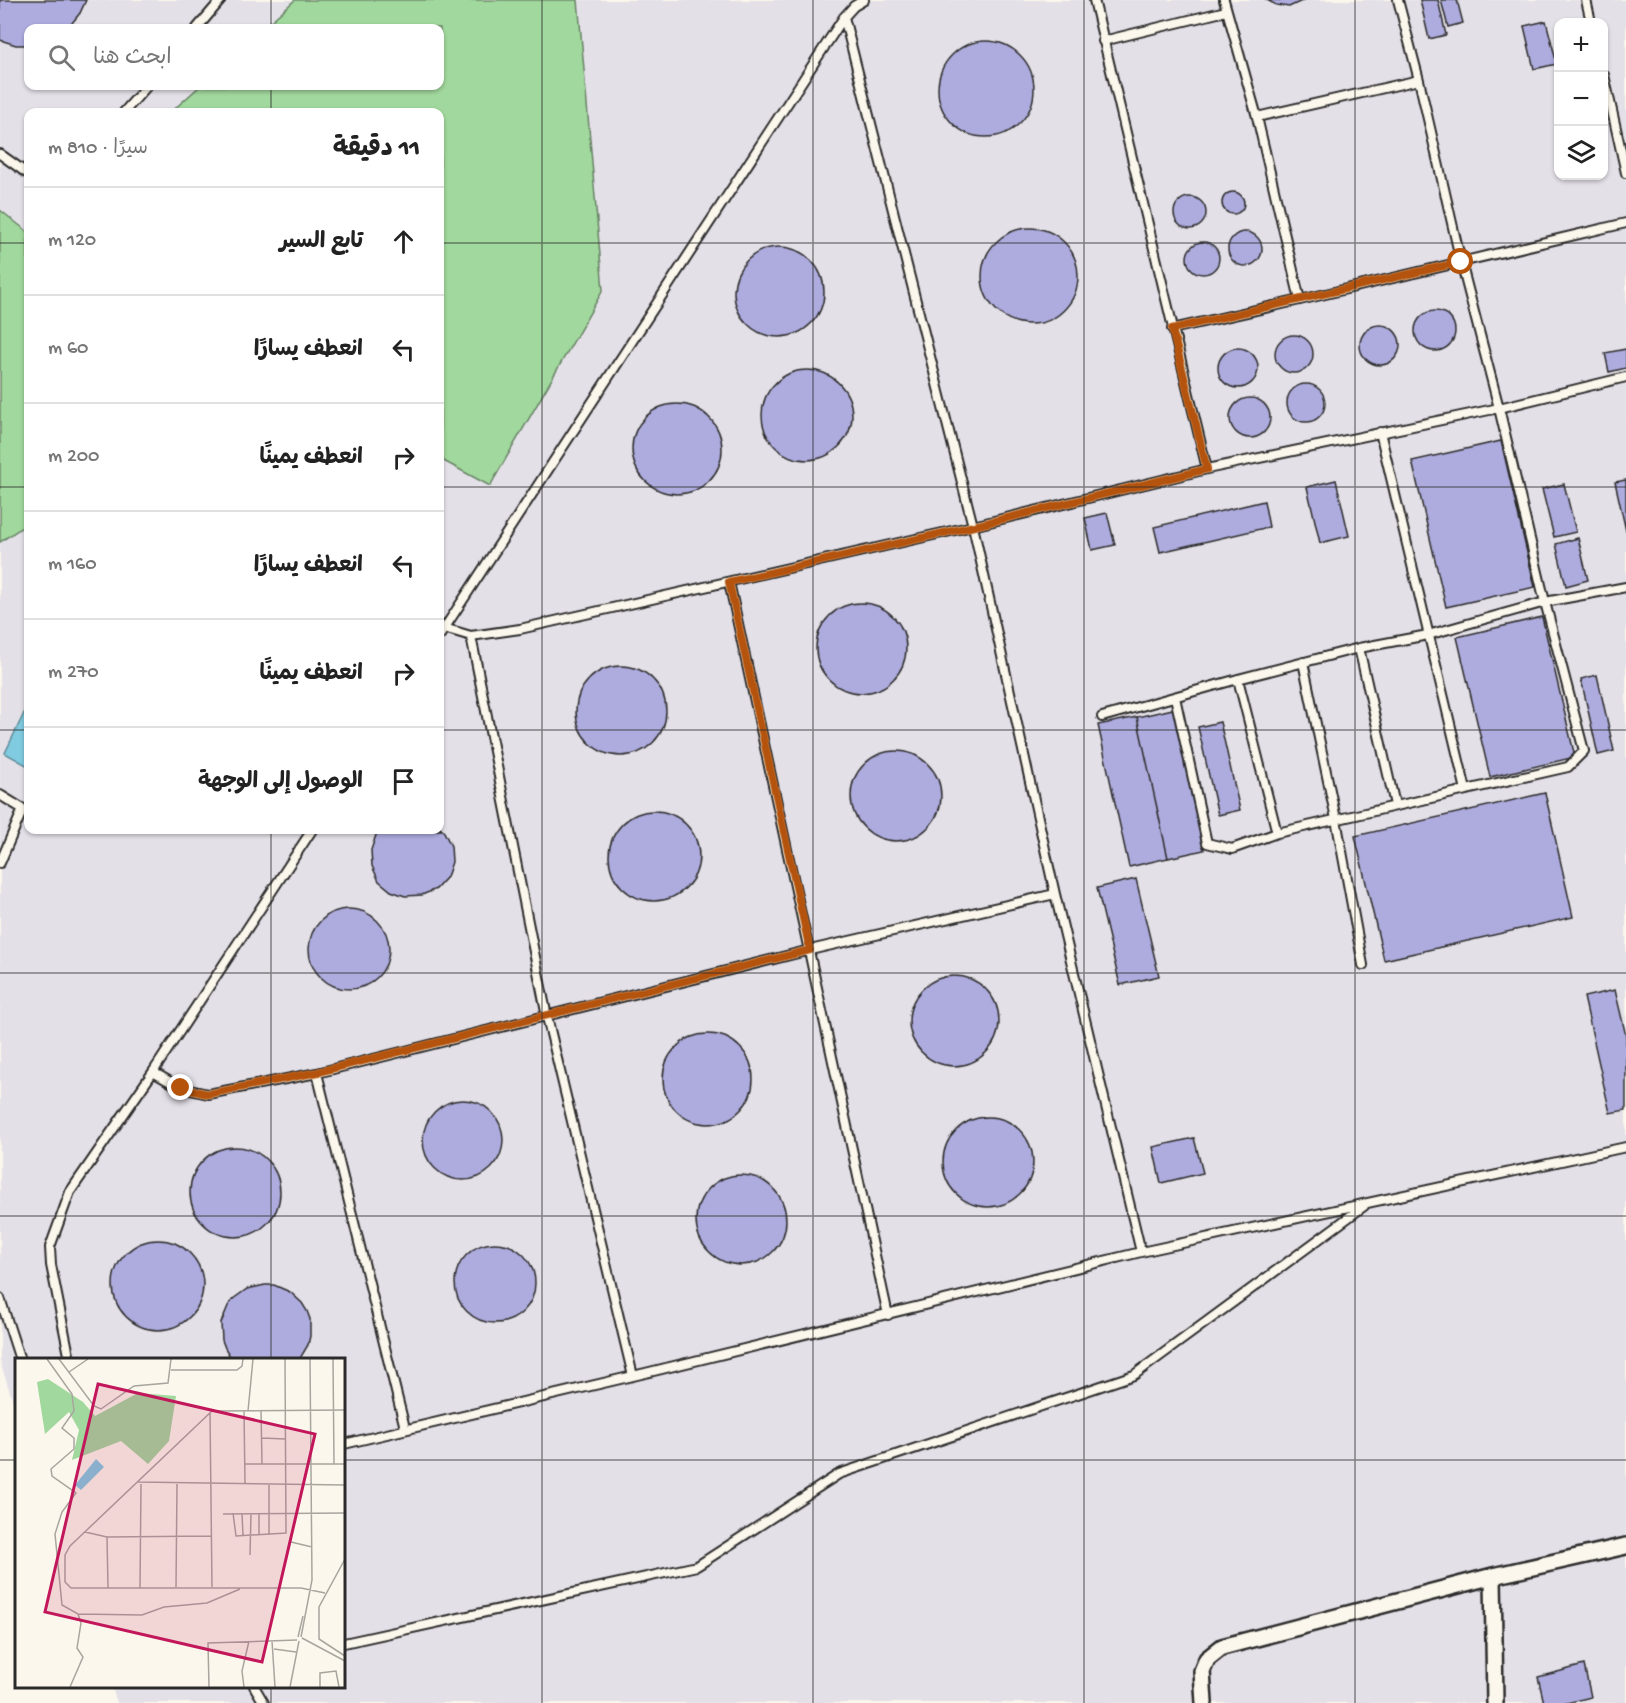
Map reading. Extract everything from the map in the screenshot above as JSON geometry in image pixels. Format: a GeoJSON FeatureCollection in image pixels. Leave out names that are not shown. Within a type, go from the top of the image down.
{"type":"FeatureCollection","features":[{"type":"Feature","properties":{"kind":"street"},"geometry":{"type":"LineString","coordinates":[[1204,1703],[1202,1671],[1207,1659],[1222,1647],[1493,1576],[1626,1546]]}},
{"type":"Feature","properties":{"kind":"street"},"geometry":{"type":"LineString","coordinates":[[1493,1576],[1495,1703]]}},
{"type":"Feature","properties":{"kind":"lane"},"geometry":{"type":"LineString","coordinates":[[200,24],[221,0]]}},
{"type":"Feature","properties":{"kind":"lane"},"geometry":{"type":"LineString","coordinates":[[444,629],[844,17],[854,6],[864,0]]}},
{"type":"Feature","properties":{"kind":"lane"},"geometry":{"type":"LineString","coordinates":[[1094,0],[1207,469]]}},
{"type":"Feature","properties":{"kind":"lane"},"geometry":{"type":"LineString","coordinates":[[1224,0],[1257,117],[1300,300]]}},
{"type":"Feature","properties":{"kind":"lane"},"geometry":{"type":"LineString","coordinates":[[1174,697],[1207,843],[1232,849],[1277,833],[1568,767],[1584,751],[1545,602],[1398,0]]}},
{"type":"Feature","properties":{"kind":"lane"},"geometry":{"type":"LineString","coordinates":[[1586,0],[1590,18]]}},
{"type":"Feature","properties":{"kind":"lane"},"geometry":{"type":"LineString","coordinates":[[1103,41],[1226,11]]}},
{"type":"Feature","properties":{"kind":"lane"},"geometry":{"type":"LineString","coordinates":[[844,17],[974,526],[1055,894],[1141,1252]]}},
{"type":"Feature","properties":{"kind":"lane"},"geometry":{"type":"LineString","coordinates":[[1257,117],[1419,80]]}},
{"type":"Feature","properties":{"kind":"lane"},"geometry":{"type":"LineString","coordinates":[[128,108],[143,90]]}},
{"type":"Feature","properties":{"kind":"lane"},"geometry":{"type":"LineString","coordinates":[[1608,93],[1626,173]]}},
{"type":"Feature","properties":{"kind":"lane"},"geometry":{"type":"LineString","coordinates":[[0,154],[24,171]]}},
{"type":"Feature","properties":{"kind":"lane"},"geometry":{"type":"LineString","coordinates":[[1172,329],[1626,223]]}},
{"type":"Feature","properties":{"kind":"lane"},"geometry":{"type":"LineString","coordinates":[[444,632],[471,636],[520,629],[974,526],[1207,469],[1498,408],[1626,377]]}},
{"type":"Feature","properties":{"kind":"lane"},"geometry":{"type":"LineString","coordinates":[[1380,432],[1466,790]]}},
{"type":"Feature","properties":{"kind":"lane"},"geometry":{"type":"LineString","coordinates":[[729,582],[888,1315]]}},
{"type":"Feature","properties":{"kind":"lane"},"geometry":{"type":"LineString","coordinates":[[1102,717],[1359,648],[1428,635],[1545,602],[1626,587]]}},
{"type":"Feature","properties":{"kind":"lane"},"geometry":{"type":"LineString","coordinates":[[471,636],[547,1017],[633,1376]]}},
{"type":"Feature","properties":{"kind":"lane"},"geometry":{"type":"LineString","coordinates":[[1359,648],[1395,805]]}},
{"type":"Feature","properties":{"kind":"lane"},"geometry":{"type":"LineString","coordinates":[[1303,663],[1336,819],[1363,965]]}},
{"type":"Feature","properties":{"kind":"lane"},"geometry":{"type":"LineString","coordinates":[[1238,679],[1277,833]]}},
{"type":"Feature","properties":{"kind":"lane"},"geometry":{"type":"LineString","coordinates":[[0,795],[23,809],[0,863]]}},
{"type":"Feature","properties":{"kind":"lane"},"geometry":{"type":"LineString","coordinates":[[70,1358],[51,1265],[50,1247],[70,1192],[153,1072],[309,834]]}},
{"type":"Feature","properties":{"kind":"lane"},"geometry":{"type":"LineString","coordinates":[[153,1072],[181,1088],[208,1094],[318,1072],[810,950],[1055,894]]}},
{"type":"Feature","properties":{"kind":"lane"},"geometry":{"type":"LineString","coordinates":[[318,1072],[405,1428]]}},
{"type":"Feature","properties":{"kind":"lane"},"geometry":{"type":"LineString","coordinates":[[345,1444],[888,1315],[1141,1252],[1626,1147]]}},
{"type":"Feature","properties":{"kind":"lane"},"geometry":{"type":"LineString","coordinates":[[345,1643],[697,1566],[839,1474],[1134,1375],[1368,1203]]}},
{"type":"Feature","properties":{"kind":"lane"},"geometry":{"type":"LineString","coordinates":[[0,1298],[20,1358]]}},
{"type":"Feature","properties":{"kind":"lane"},"geometry":{"type":"LineString","coordinates":[[255,1688],[264,1703]]}},
{"type":"Feature","properties":{"kind":"shaded area"},"geometry":{"type":"Polygon","coordinates":[[[0,0],[1626,0],[1626,1703],[117,1703],[112,1688],[345,1688],[345,1358],[15,1358],[15,1407],[0,1362],[0,0]]]}},
{"type":"Feature","properties":{"kind":"green space"},"geometry":{"type":"Polygon","coordinates":[[[295,0],[578,0],[603,290],[490,486],[444,461],[444,108],[175,108],[196,90],[444,90],[444,24],[268,24],[295,0]]]}},
{"type":"Feature","properties":{"kind":"green space"},"geometry":{"type":"Polygon","coordinates":[[[0,210],[24,229],[24,526],[0,542],[0,210]]]}},
{"type":"Feature","properties":{"kind":"water"},"geometry":{"type":"Polygon","coordinates":[[[24,713],[24,764],[5,753],[24,713]]]}},
{"type":"Feature","properties":{"kind":"building"},"geometry":{"type":"Polygon","coordinates":[[[0,0],[86,0],[71,24],[24,24],[24,45],[0,40],[0,0]]]}},
{"type":"Feature","properties":{"kind":"building"},"geometry":{"type":"Polygon","coordinates":[[[1267,0],[1304,0],[1289,7],[1276,5],[1267,0]]]}},
{"type":"Feature","properties":{"kind":"building"},"geometry":{"type":"Polygon","coordinates":[[[1420,0],[1438,0],[1446,35],[1429,39],[1420,0]]]}},
{"type":"Feature","properties":{"kind":"building"},"geometry":{"type":"Polygon","coordinates":[[[1441,0],[1457,0],[1463,23],[1448,27],[1441,0]]]}},
{"type":"Feature","properties":{"kind":"building"},"geometry":{"type":"Polygon","coordinates":[[[1546,21],[1554,52],[1554,65],[1534,69],[1524,26],[1546,21]]]}},
{"type":"Feature","properties":{"kind":"building"},"geometry":{"type":"Polygon","coordinates":[[[986,41],[1004,45],[1020,55],[1030,71],[1034,89],[1030,107],[1020,123],[1004,133],[986,137],[968,133],[952,123],[942,107],[938,89],[942,71],[952,55],[968,45],[986,41]]]}},
{"type":"Feature","properties":{"kind":"building"},"geometry":{"type":"Polygon","coordinates":[[[1233,192],[1241,195],[1244,203],[1241,211],[1233,214],[1225,211],[1222,203],[1225,195],[1233,192]]]}},
{"type":"Feature","properties":{"kind":"building"},"geometry":{"type":"Polygon","coordinates":[[[1190,197],[1202,201],[1206,213],[1202,225],[1190,229],[1178,225],[1174,213],[1178,201],[1190,197]]]}},
{"type":"Feature","properties":{"kind":"building"},"geometry":{"type":"Polygon","coordinates":[[[1030,228],[1048,232],[1064,242],[1074,258],[1078,276],[1074,294],[1064,310],[1048,320],[1030,324],[1012,320],[996,310],[986,294],[982,276],[986,258],[996,242],[1012,232],[1030,228]]]}},
{"type":"Feature","properties":{"kind":"building"},"geometry":{"type":"Polygon","coordinates":[[[1245,232],[1257,237],[1262,249],[1257,261],[1245,266],[1233,261],[1228,249],[1233,237],[1245,232]]]}},
{"type":"Feature","properties":{"kind":"building"},"geometry":{"type":"Polygon","coordinates":[[[1203,242],[1215,246],[1219,258],[1215,270],[1203,274],[1191,270],[1187,258],[1191,246],[1203,242]]]}},
{"type":"Feature","properties":{"kind":"building"},"geometry":{"type":"Polygon","coordinates":[[[779,247],[796,251],[811,260],[820,275],[824,292],[820,309],[811,324],[796,333],[779,337],[762,333],[747,324],[738,309],[734,292],[738,275],[747,260],[762,251],[779,247]]]}},
{"type":"Feature","properties":{"kind":"building"},"geometry":{"type":"Polygon","coordinates":[[[1435,311],[1449,317],[1455,331],[1449,345],[1435,351],[1421,345],[1415,331],[1421,317],[1435,311]]]}},
{"type":"Feature","properties":{"kind":"building"},"geometry":{"type":"Polygon","coordinates":[[[1380,325],[1394,331],[1400,345],[1394,359],[1380,365],[1366,359],[1360,345],[1366,331],[1380,325]]]}},
{"type":"Feature","properties":{"kind":"building"},"geometry":{"type":"Polygon","coordinates":[[[1294,335],[1307,341],[1313,354],[1307,367],[1294,373],[1281,367],[1275,354],[1281,341],[1294,335]]]}},
{"type":"Feature","properties":{"kind":"building"},"geometry":{"type":"Polygon","coordinates":[[[1238,348],[1252,354],[1258,368],[1252,382],[1238,388],[1224,382],[1218,368],[1224,354],[1238,348]]]}},
{"type":"Feature","properties":{"kind":"building"},"geometry":{"type":"Polygon","coordinates":[[[1626,349],[1626,368],[1609,372],[1605,353],[1626,349]]]}},
{"type":"Feature","properties":{"kind":"building"},"geometry":{"type":"Polygon","coordinates":[[[807,370],[824,374],[839,383],[848,398],[852,415],[848,432],[839,447],[824,456],[807,460],[790,456],[775,447],[766,432],[762,415],[766,398],[775,383],[790,374],[807,370]]]}},
{"type":"Feature","properties":{"kind":"building"},"geometry":{"type":"Polygon","coordinates":[[[1306,384],[1313,385],[1319,390],[1324,396],[1324,410],[1319,416],[1313,421],[1306,422],[1299,421],[1293,416],[1288,410],[1287,403],[1288,396],[1293,390],[1299,385],[1306,384]]]}},
{"type":"Feature","properties":{"kind":"building"},"geometry":{"type":"Polygon","coordinates":[[[1250,398],[1264,404],[1270,418],[1264,432],[1250,438],[1236,432],[1230,418],[1236,404],[1250,398]]]}},
{"type":"Feature","properties":{"kind":"building"},"geometry":{"type":"Polygon","coordinates":[[[677,404],[694,408],[709,417],[718,432],[722,449],[718,466],[709,481],[694,490],[677,494],[660,490],[645,481],[636,466],[632,449],[636,432],[645,417],[660,408],[677,404]]]}},
{"type":"Feature","properties":{"kind":"building"},"geometry":{"type":"Polygon","coordinates":[[[1501,441],[1535,587],[1446,607],[1412,461],[1501,441]]]}},
{"type":"Feature","properties":{"kind":"building"},"geometry":{"type":"Polygon","coordinates":[[[1336,480],[1349,536],[1320,543],[1307,487],[1336,480]]]}},
{"type":"Feature","properties":{"kind":"building"},"geometry":{"type":"Polygon","coordinates":[[[1626,480],[1626,531],[1615,482],[1626,480]]]}},
{"type":"Feature","properties":{"kind":"building"},"geometry":{"type":"Polygon","coordinates":[[[1564,484],[1576,532],[1554,537],[1542,489],[1564,484]]]}},
{"type":"Feature","properties":{"kind":"building"},"geometry":{"type":"Polygon","coordinates":[[[1264,501],[1269,527],[1160,552],[1154,527],[1264,501]]]}},
{"type":"Feature","properties":{"kind":"building"},"geometry":{"type":"Polygon","coordinates":[[[1107,513],[1115,545],[1092,550],[1085,518],[1107,513]]]}},
{"type":"Feature","properties":{"kind":"building"},"geometry":{"type":"Polygon","coordinates":[[[1578,538],[1588,580],[1566,586],[1556,544],[1578,538]]]}},
{"type":"Feature","properties":{"kind":"building"},"geometry":{"type":"Polygon","coordinates":[[[861,603],[878,607],[893,616],[902,631],[906,648],[902,665],[893,680],[878,689],[861,693],[844,689],[829,680],[820,665],[816,648],[820,631],[829,616],[844,607],[861,603]]]}},
{"type":"Feature","properties":{"kind":"building"},"geometry":{"type":"Polygon","coordinates":[[[1542,617],[1575,757],[1490,777],[1457,637],[1542,617]]]}},
{"type":"Feature","properties":{"kind":"building"},"geometry":{"type":"Polygon","coordinates":[[[621,666],[638,670],[653,679],[662,694],[666,711],[662,728],[653,743],[638,752],[621,756],[604,752],[589,743],[580,728],[576,711],[580,694],[589,679],[604,670],[621,666]]]}},
{"type":"Feature","properties":{"kind":"building"},"geometry":{"type":"Polygon","coordinates":[[[1597,675],[1614,751],[1598,755],[1581,679],[1597,675]]]}},
{"type":"Feature","properties":{"kind":"building"},"geometry":{"type":"Polygon","coordinates":[[[1173,709],[1204,850],[1168,858],[1137,717],[1173,709]]]}},
{"type":"Feature","properties":{"kind":"building"},"geometry":{"type":"Polygon","coordinates":[[[1137,717],[1168,858],[1129,867],[1098,725],[1137,717]]]}},
{"type":"Feature","properties":{"kind":"building"},"geometry":{"type":"Polygon","coordinates":[[[1220,722],[1240,810],[1218,815],[1198,727],[1220,722]]]}},
{"type":"Feature","properties":{"kind":"building"},"geometry":{"type":"Polygon","coordinates":[[[896,751],[913,755],[928,764],[937,779],[941,796],[937,813],[928,828],[913,837],[896,841],[879,837],[864,828],[855,813],[851,796],[855,779],[864,764],[879,755],[896,751]]]}},
{"type":"Feature","properties":{"kind":"building"},"geometry":{"type":"Polygon","coordinates":[[[1545,793],[1573,917],[1384,960],[1355,836],[1545,793]]]}},
{"type":"Feature","properties":{"kind":"building"},"geometry":{"type":"Polygon","coordinates":[[[654,811],[671,815],[686,824],[695,839],[699,856],[695,873],[686,888],[671,897],[654,901],[637,897],[622,888],[613,873],[609,856],[613,839],[622,824],[637,815],[654,811]]]}},
{"type":"Feature","properties":{"kind":"building"},"geometry":{"type":"Polygon","coordinates":[[[444,832],[451,846],[452,862],[447,877],[436,889],[422,895],[405,896],[391,891],[379,881],[372,866],[371,850],[376,835],[444,834],[444,832]]]}},
{"type":"Feature","properties":{"kind":"building"},"geometry":{"type":"Polygon","coordinates":[[[1136,879],[1159,976],[1120,985],[1097,888],[1136,879]]]}},
{"type":"Feature","properties":{"kind":"building"},"geometry":{"type":"Polygon","coordinates":[[[341,909],[357,909],[378,920],[389,941],[389,957],[378,978],[357,989],[341,989],[327,983],[315,971],[309,957],[309,941],[315,927],[327,915],[341,909]]]}},
{"type":"Feature","properties":{"kind":"building"},"geometry":{"type":"Polygon","coordinates":[[[954,976],[971,980],[986,989],[995,1004],[999,1021],[995,1038],[986,1053],[971,1062],[954,1066],[937,1062],[922,1053],[913,1038],[909,1021],[913,1004],[922,989],[937,980],[954,976]]]}},
{"type":"Feature","properties":{"kind":"building"},"geometry":{"type":"Polygon","coordinates":[[[1615,990],[1626,1036],[1626,1110],[1610,1113],[1584,997],[1615,990]]]}},
{"type":"Feature","properties":{"kind":"building"},"geometry":{"type":"Polygon","coordinates":[[[708,1034],[725,1038],[740,1047],[749,1062],[753,1079],[749,1096],[740,1111],[725,1120],[708,1124],[691,1120],[676,1111],[667,1096],[663,1079],[667,1062],[676,1047],[691,1038],[708,1034]]]}},
{"type":"Feature","properties":{"kind":"building"},"geometry":{"type":"Polygon","coordinates":[[[455,1100],[471,1100],[492,1111],[503,1132],[503,1148],[492,1169],[471,1180],[455,1180],[441,1174],[429,1162],[423,1148],[423,1132],[429,1118],[441,1106],[455,1100]]]}},
{"type":"Feature","properties":{"kind":"building"},"geometry":{"type":"Polygon","coordinates":[[[988,1117],[1005,1121],[1020,1130],[1029,1145],[1033,1162],[1029,1179],[1020,1194],[1005,1203],[988,1207],[971,1203],[956,1194],[947,1179],[943,1162],[947,1145],[956,1130],[971,1121],[988,1117]]]}},
{"type":"Feature","properties":{"kind":"building"},"geometry":{"type":"Polygon","coordinates":[[[1194,1138],[1203,1173],[1161,1183],[1153,1147],[1194,1138]]]}},
{"type":"Feature","properties":{"kind":"building"},"geometry":{"type":"Polygon","coordinates":[[[235,1147],[252,1151],[267,1160],[276,1175],[280,1192],[276,1209],[267,1224],[252,1233],[235,1237],[218,1233],[203,1224],[194,1209],[190,1192],[194,1175],[203,1160],[218,1151],[235,1147]]]}},
{"type":"Feature","properties":{"kind":"building"},"geometry":{"type":"Polygon","coordinates":[[[741,1175],[758,1179],[773,1188],[782,1203],[786,1220],[782,1237],[773,1252],[758,1261],[741,1265],[724,1261],[709,1252],[700,1237],[696,1220],[700,1203],[709,1188],[724,1179],[741,1175]]]}},
{"type":"Feature","properties":{"kind":"building"},"geometry":{"type":"Polygon","coordinates":[[[158,1240],[175,1244],[190,1253],[199,1268],[203,1285],[199,1302],[190,1317],[175,1326],[158,1330],[141,1326],[126,1317],[117,1302],[113,1285],[117,1268],[126,1253],[141,1244],[158,1240]]]}},
{"type":"Feature","properties":{"kind":"building"},"geometry":{"type":"Polygon","coordinates":[[[487,1243],[503,1243],[524,1254],[535,1275],[535,1291],[524,1312],[503,1323],[487,1323],[473,1317],[461,1305],[455,1291],[455,1275],[461,1261],[473,1249],[487,1243]]]}},
{"type":"Feature","properties":{"kind":"building"},"geometry":{"type":"Polygon","coordinates":[[[274,1285],[290,1292],[302,1303],[310,1319],[310,1336],[308,1345],[300,1358],[231,1358],[222,1340],[221,1323],[233,1299],[247,1289],[274,1285]]]}},
{"type":"Feature","properties":{"kind":"building"},"geometry":{"type":"Polygon","coordinates":[[[1584,1665],[1591,1697],[1567,1703],[1544,1703],[1538,1677],[1584,1665]]]}},
{"type":"Feature","properties":{"kind":"route"},"geometry":{"type":"LineString","coordinates":[[181,1088],[208,1094],[318,1072],[810,950],[729,582],[974,526],[1207,469],[1172,329],[1461,262]]}}]}
